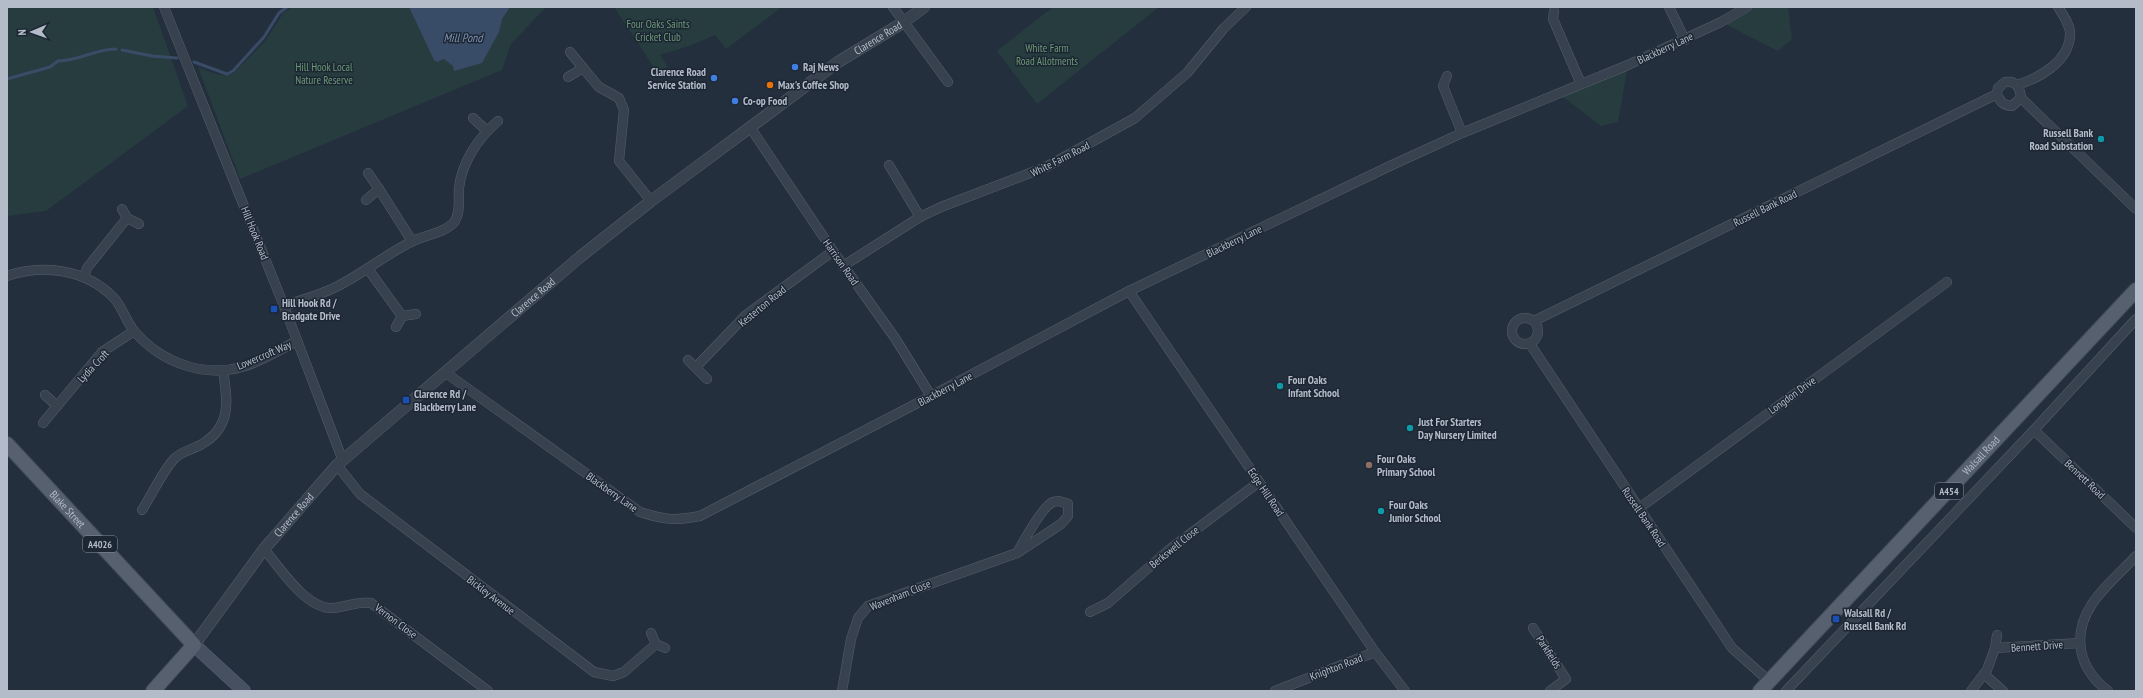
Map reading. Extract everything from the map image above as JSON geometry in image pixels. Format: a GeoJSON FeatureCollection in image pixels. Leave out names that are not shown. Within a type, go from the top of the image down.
{"type":"FeatureCollection","features":[{"type":"Feature","properties":{"kind":"main road","name":"Walsall Road"},"geometry":{"type":"LineString","coordinates":[[1765,686],[2136,290]]}},
{"type":"Feature","properties":{"kind":"main road","name":"Blake Street"},"geometry":{"type":"LineString","coordinates":[[7,444],[194,645]]}},
{"type":"Feature","properties":{"kind":"main road"},"geometry":{"type":"LineString","coordinates":[[153,691],[194,645],[244,691]]}},
{"type":"Feature","properties":{"kind":"street","name":"Hill Hook Road"},"geometry":{"type":"LineString","coordinates":[[164,7],[284,306],[340,463]]}},
{"type":"Feature","properties":{"kind":"street"},"geometry":{"type":"LineString","coordinates":[[893,7],[948,82]]}},
{"type":"Feature","properties":{"kind":"street","name":"Clarence Road"},"geometry":{"type":"LineString","coordinates":[[194,645],[264,549],[340,463],[580,257],[651,201],[838,62],[904,22],[924,7]]}},
{"type":"Feature","properties":{"kind":"street","name":"White Farm Road"},"geometry":{"type":"LineString","coordinates":[[843,266],[920,217],[941,207],[1046,168],[1135,118],[1187,73],[1224,28],[1246,7]]}},
{"type":"Feature","properties":{"kind":"street"},"geometry":{"type":"LineString","coordinates":[[1669,7],[1685,40]]}},
{"type":"Feature","properties":{"kind":"street","name":"Blackberry Lane"},"geometry":{"type":"LineString","coordinates":[[446,373],[640,512],[661,518],[677,520],[700,516],[1129,291],[1462,133],[1685,40],[1747,7]]}},
{"type":"Feature","properties":{"kind":"street"},"geometry":{"type":"LineString","coordinates":[[2058,7],[2074,34],[2066,49],[2052,66],[2036,79],[2017,85],[2019,87],[2021,98],[2136,209]]}},
{"type":"Feature","properties":{"kind":"street"},"geometry":{"type":"LineString","coordinates":[[1554,11],[1553,19],[1581,84]]}},
{"type":"Feature","properties":{"kind":"street"},"geometry":{"type":"LineString","coordinates":[[570,52],[599,87],[619,98],[624,110],[619,161],[651,201]]}},
{"type":"Feature","properties":{"kind":"street"},"geometry":{"type":"LineString","coordinates":[[568,77],[583,68]]}},
{"type":"Feature","properties":{"kind":"street"},"geometry":{"type":"LineString","coordinates":[[1447,76],[1443,86],[1462,133]]}},
{"type":"Feature","properties":{"kind":"street","name":"Russell Bank Road"},"geometry":{"type":"LineString","coordinates":[[1765,686],[1732,648],[1638,509],[1530,344],[1518,342],[1512,331],[1515,322],[1525,318],[1534,322],[1997,94],[1998,88],[2004,82],[2017,85]]}},
{"type":"Feature","properties":{"kind":"street"},"geometry":{"type":"LineString","coordinates":[[1997,94],[2002,103],[2012,106],[2021,98]]}},
{"type":"Feature","properties":{"kind":"street"},"geometry":{"type":"LineString","coordinates":[[473,118],[487,131]]}},
{"type":"Feature","properties":{"kind":"street"},"geometry":{"type":"LineString","coordinates":[[284,306],[335,288],[412,241],[448,227],[454,221],[458,213],[459,187],[465,164],[476,144],[498,121]]}},
{"type":"Feature","properties":{"kind":"street","name":"Harrison Road"},"geometry":{"type":"LineString","coordinates":[[750,127],[843,266],[895,338],[931,396]]}},
{"type":"Feature","properties":{"kind":"street"},"geometry":{"type":"LineString","coordinates":[[889,165],[920,217]]}},
{"type":"Feature","properties":{"kind":"street"},"geometry":{"type":"LineString","coordinates":[[368,173],[412,241]]}},
{"type":"Feature","properties":{"kind":"street"},"geometry":{"type":"LineString","coordinates":[[366,200],[379,189]]}},
{"type":"Feature","properties":{"kind":"street"},"geometry":{"type":"LineString","coordinates":[[122,209],[127,218],[139,224]]}},
{"type":"Feature","properties":{"kind":"street"},"geometry":{"type":"LineString","coordinates":[[84,277],[87,268],[127,218]]}},
{"type":"Feature","properties":{"kind":"street","name":"Kesterton Road"},"geometry":{"type":"LineString","coordinates":[[696,367],[746,316],[833,251]]}},
{"type":"Feature","properties":{"kind":"street","name":"Lowercroft Way"},"geometry":{"type":"LineString","coordinates":[[7,276],[32,269],[66,271],[84,277],[115,299],[134,331],[161,355],[178,364],[197,369],[223,370],[242,367],[297,341]]}},
{"type":"Feature","properties":{"kind":"street"},"geometry":{"type":"LineString","coordinates":[[368,269],[402,316]]}},
{"type":"Feature","properties":{"kind":"street","name":"Longdon Drive"},"geometry":{"type":"LineString","coordinates":[[1638,509],[1947,282]]}},
{"type":"Feature","properties":{"kind":"street","name":"Edge Hill Road"},"geometry":{"type":"LineString","coordinates":[[1129,291],[1375,652],[1405,691]]}},
{"type":"Feature","properties":{"kind":"street"},"geometry":{"type":"LineString","coordinates":[[402,316],[416,314]]}},
{"type":"Feature","properties":{"kind":"street"},"geometry":{"type":"LineString","coordinates":[[396,327],[402,316]]}},
{"type":"Feature","properties":{"kind":"street","name":"Walsall Road"},"geometry":{"type":"LineString","coordinates":[[1786,691],[2034,430],[2136,319]]}},
{"type":"Feature","properties":{"kind":"street"},"geometry":{"type":"LineString","coordinates":[[1530,344],[1538,335],[1538,329],[1534,322]]}},
{"type":"Feature","properties":{"kind":"street","name":"Lydia Croft"},"geometry":{"type":"LineString","coordinates":[[43,424],[102,352],[134,331]]}},
{"type":"Feature","properties":{"kind":"street"},"geometry":{"type":"LineString","coordinates":[[688,360],[707,379]]}},
{"type":"Feature","properties":{"kind":"street"},"geometry":{"type":"LineString","coordinates":[[142,510],[175,458],[203,444],[216,432],[224,420],[228,404],[223,370]]}},
{"type":"Feature","properties":{"kind":"street"},"geometry":{"type":"LineString","coordinates":[[45,395],[58,406]]}},
{"type":"Feature","properties":{"kind":"street","name":"Bennett Road"},"geometry":{"type":"LineString","coordinates":[[2034,430],[2136,528]]}},
{"type":"Feature","properties":{"kind":"street","name":"Bickley Avenue"},"geometry":{"type":"LineString","coordinates":[[340,463],[360,494],[594,672],[613,676],[624,672],[660,646],[651,633]]}},
{"type":"Feature","properties":{"kind":"street","name":"Berkswell Close"},"geometry":{"type":"LineString","coordinates":[[1090,612],[1108,603],[1170,549],[1259,482]]}},
{"type":"Feature","properties":{"kind":"street","name":"Wavenham Close"},"geometry":{"type":"LineString","coordinates":[[842,691],[851,639],[858,618],[868,606],[1017,553],[1062,524],[1068,516],[1068,504],[1060,501],[1051,503],[1035,523],[1017,553]]}},
{"type":"Feature","properties":{"kind":"street","name":"Vernon Close"},"geometry":{"type":"LineString","coordinates":[[264,549],[305,597],[317,606],[331,608],[361,601],[371,603],[488,691]]}},
{"type":"Feature","properties":{"kind":"street"},"geometry":{"type":"LineString","coordinates":[[2108,691],[2098,683],[2084,664],[2080,643],[2082,621],[2092,603],[2136,556]]}},
{"type":"Feature","properties":{"kind":"street","name":"Parkfields"},"geometry":{"type":"LineString","coordinates":[[1533,628],[1566,679],[1550,691]]}},
{"type":"Feature","properties":{"kind":"street","name":"Bennett Drive"},"geometry":{"type":"LineString","coordinates":[[1970,691],[1984,674],[1995,648],[1997,635]]}},
{"type":"Feature","properties":{"kind":"street","name":"Bennett Drive"},"geometry":{"type":"LineString","coordinates":[[1995,648],[2080,643]]}},
{"type":"Feature","properties":{"kind":"street","name":"Knighton Road"},"geometry":{"type":"LineString","coordinates":[[1275,691],[1375,652]]}},
{"type":"Feature","properties":{"kind":"street"},"geometry":{"type":"LineString","coordinates":[[1984,674],[2003,691]]}},
{"type":"Feature","properties":{"kind":"green space"},"geometry":{"type":"Polygon","coordinates":[[[7,7],[153,7],[188,106],[46,211],[7,216],[7,7]]]}},
{"type":"Feature","properties":{"kind":"green space","name":"Hill Hook Local Nature Reserve"},"geometry":{"type":"Polygon","coordinates":[[[292,7],[546,7],[511,44],[502,70],[240,179],[198,67],[221,75],[230,75],[234,73],[266,40],[283,13],[292,7]]]}},
{"type":"Feature","properties":{"kind":"green space","name":"Four Oaks Saints Cricket Club"},"geometry":{"type":"Polygon","coordinates":[[[614,7],[782,7],[726,49],[715,35],[692,45],[660,55],[668,67],[657,72],[614,7]]]}},
{"type":"Feature","properties":{"kind":"green space","name":"White Farm Road Allotments"},"geometry":{"type":"Polygon","coordinates":[[[1053,7],[1159,7],[1037,104],[997,51],[1053,7]]]}},
{"type":"Feature","properties":{"kind":"green space"},"geometry":{"type":"Polygon","coordinates":[[[1747,7],[1788,7],[1792,39],[1778,51],[1721,22],[1747,7]]]}},
{"type":"Feature","properties":{"kind":"green space"},"geometry":{"type":"Polygon","coordinates":[[[1628,65],[1618,122],[1601,126],[1558,93],[1628,65]]]}},
{"type":"Feature","properties":{"kind":"water","name":"Mill Pond"},"geometry":{"type":"Polygon","coordinates":[[[409,7],[510,7],[502,19],[499,32],[482,63],[454,71],[453,66],[444,59],[437,62],[434,60],[409,7]]]}},
{"type":"Feature","properties":{"kind":"waterway"},"geometry":{"type":"LineString","coordinates":[[194,62],[227,74],[233,71],[264,37],[279,13],[287,7]]}},
{"type":"Feature","properties":{"kind":"waterway"},"geometry":{"type":"LineString","coordinates":[[7,79],[50,67],[58,61],[116,49]]}},
{"type":"Feature","properties":{"kind":"waterway"},"geometry":{"type":"LineString","coordinates":[[122,50],[152,56],[177,58]]}},
{"type":"Feature","properties":{"kind":"place","name":"Raj News"},"geometry":{"type":"Point","coordinates":[795,67]}},
{"type":"Feature","properties":{"kind":"place","name":"Clarence Road Service Station"},"geometry":{"type":"Point","coordinates":[714,78]}},
{"type":"Feature","properties":{"kind":"place","name":"Max's Coffee Shop"},"geometry":{"type":"Point","coordinates":[770,85]}},
{"type":"Feature","properties":{"kind":"place","name":"Co-op Food"},"geometry":{"type":"Point","coordinates":[735,101]}},
{"type":"Feature","properties":{"kind":"place","name":"Russell Bank Road Substation"},"geometry":{"type":"Point","coordinates":[2101,139]}},
{"type":"Feature","properties":{"kind":"place","name":"Hill Hook Rd / Bradgate Drive"},"geometry":{"type":"Point","coordinates":[274,309]}},
{"type":"Feature","properties":{"kind":"place","name":"Four Oaks Infant School"},"geometry":{"type":"Point","coordinates":[1280,386]}},
{"type":"Feature","properties":{"kind":"place","name":"Clarence Rd / Blackberry Lane"},"geometry":{"type":"Point","coordinates":[406,400]}},
{"type":"Feature","properties":{"kind":"place","name":"Just For Starters Day Nursery Limited"},"geometry":{"type":"Point","coordinates":[1410,428]}},
{"type":"Feature","properties":{"kind":"place","name":"Four Oaks Primary School"},"geometry":{"type":"Point","coordinates":[1369,465]}},
{"type":"Feature","properties":{"kind":"place","name":"Four Oaks Junior School"},"geometry":{"type":"Point","coordinates":[1381,511]}},
{"type":"Feature","properties":{"kind":"place","name":"Walsall Rd / Russell Bank Rd"},"geometry":{"type":"Point","coordinates":[1836,619]}}]}
